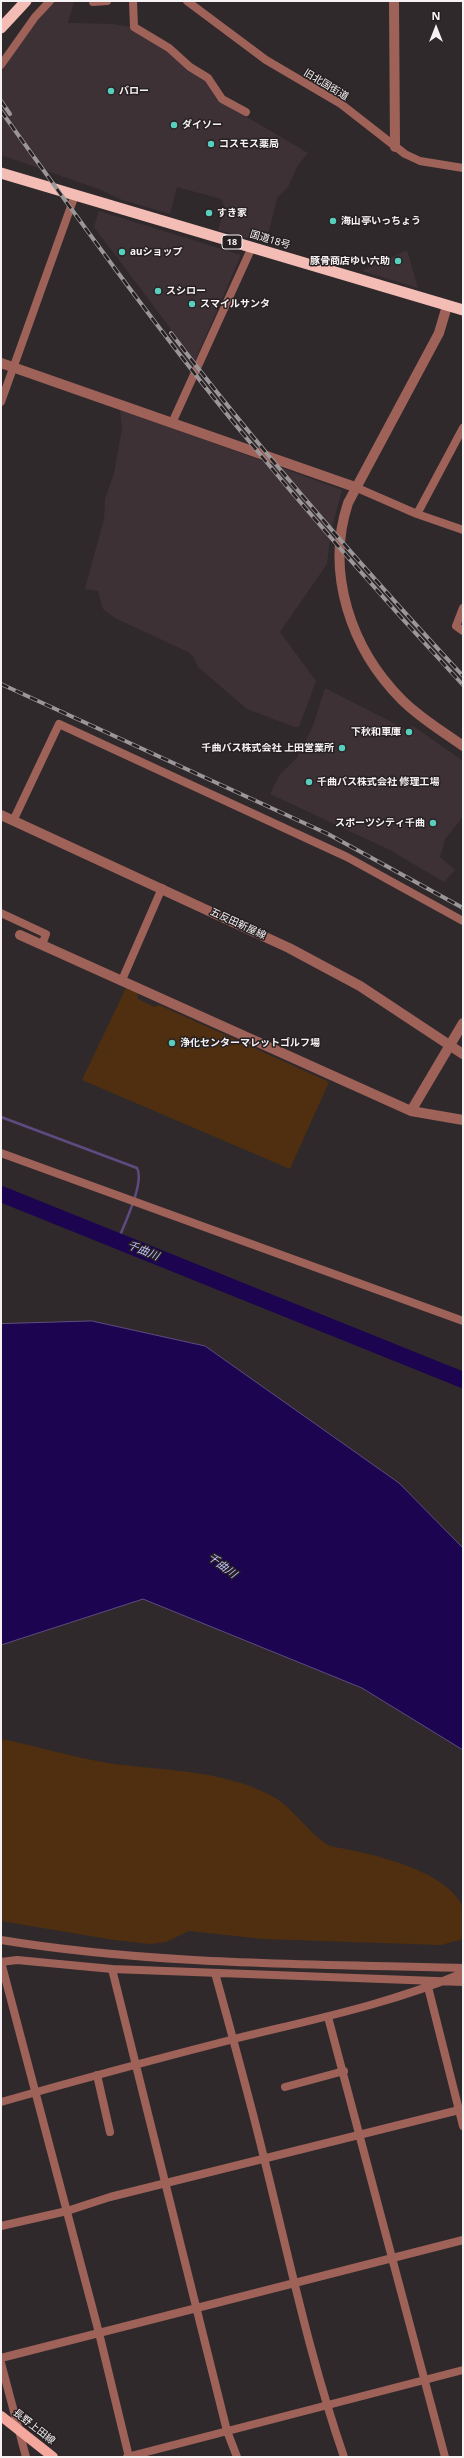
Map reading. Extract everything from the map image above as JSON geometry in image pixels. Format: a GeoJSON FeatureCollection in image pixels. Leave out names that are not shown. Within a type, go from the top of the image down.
{"type":"FeatureCollection","features":[{"type":"Feature","properties":{"kind":"highway"},"geometry":{"type":"LineString","coordinates":[[1,16],[16,1]]}},
{"type":"Feature","properties":{"kind":"highway"},"geometry":{"type":"LineString","coordinates":[[1,28],[26,1]]}},
{"type":"Feature","properties":{"kind":"highway","name":"国道18号"},"geometry":{"type":"LineString","coordinates":[[1,172],[463,310]]}},
{"type":"Feature","properties":{"kind":"main road","name":"長野上田線"},"geometry":{"type":"LineString","coordinates":[[1,2416],[53,2457]]}},
{"type":"Feature","properties":{"kind":"street"},"geometry":{"type":"LineString","coordinates":[[1,65],[35,17],[50,1]]}},
{"type":"Feature","properties":{"kind":"street"},"geometry":{"type":"LineString","coordinates":[[93,2],[107,1]]}},
{"type":"Feature","properties":{"kind":"street"},"geometry":{"type":"LineString","coordinates":[[133,1],[134,26],[169,48],[190,67],[208,78],[222,99],[246,112]]}},
{"type":"Feature","properties":{"kind":"street","name":"旧北国街道"},"geometry":{"type":"LineString","coordinates":[[187,1],[266,60],[340,104],[405,154],[420,161],[463,168]]}},
{"type":"Feature","properties":{"kind":"street"},"geometry":{"type":"LineString","coordinates":[[394,1],[395,147]]}},
{"type":"Feature","properties":{"kind":"street"},"geometry":{"type":"LineString","coordinates":[[1,402],[75,195]]}},
{"type":"Feature","properties":{"kind":"street"},"geometry":{"type":"LineString","coordinates":[[172,423],[252,248]]}},
{"type":"Feature","properties":{"kind":"street"},"geometry":{"type":"LineString","coordinates":[[447,306],[439,333],[355,487],[342,520],[338,554],[342,589],[353,626],[374,666],[394,692],[412,709],[463,746]]}},
{"type":"Feature","properties":{"kind":"street"},"geometry":{"type":"LineString","coordinates":[[1,363],[355,487],[417,514],[463,530]]}},
{"type":"Feature","properties":{"kind":"street"},"geometry":{"type":"LineString","coordinates":[[417,514],[463,428]]}},
{"type":"Feature","properties":{"kind":"street"},"geometry":{"type":"LineString","coordinates":[[463,608],[456,626],[463,631]]}},
{"type":"Feature","properties":{"kind":"street"},"geometry":{"type":"LineString","coordinates":[[13,821],[59,724],[347,857],[463,921]]}},
{"type":"Feature","properties":{"kind":"street","name":"五反田新屋線"},"geometry":{"type":"LineString","coordinates":[[1,815],[162,888],[289,948],[354,983],[463,1054]]}},
{"type":"Feature","properties":{"kind":"street"},"geometry":{"type":"LineString","coordinates":[[122,980],[162,888]]}},
{"type":"Feature","properties":{"kind":"street"},"geometry":{"type":"LineString","coordinates":[[1,914],[46,934],[42,945]]}},
{"type":"Feature","properties":{"kind":"street"},"geometry":{"type":"LineString","coordinates":[[20,935],[411,1111],[463,1120]]}},
{"type":"Feature","properties":{"kind":"street"},"geometry":{"type":"LineString","coordinates":[[411,1111],[463,1022]]}},
{"type":"Feature","properties":{"kind":"street"},"geometry":{"type":"LineString","coordinates":[[1,1153],[463,1321]]}},
{"type":"Feature","properties":{"kind":"street"},"geometry":{"type":"LineString","coordinates":[[1,1940],[111,1954],[249,1962],[463,1968]]}},
{"type":"Feature","properties":{"kind":"street"},"geometry":{"type":"LineString","coordinates":[[463,1982],[112,1969],[17,1960],[1,1962],[66,2211],[100,2333],[128,2457],[463,2370]]}},
{"type":"Feature","properties":{"kind":"street"},"geometry":{"type":"LineString","coordinates":[[112,1969],[227,2431],[237,2457]]}},
{"type":"Feature","properties":{"kind":"street"},"geometry":{"type":"LineString","coordinates":[[215,1973],[234,2039],[265,2159],[293,2283],[326,2405],[344,2457]]}},
{"type":"Feature","properties":{"kind":"street"},"geometry":{"type":"LineString","coordinates":[[1,2102],[234,2039],[328,2017],[428,1987],[463,1973]]}},
{"type":"Feature","properties":{"kind":"street"},"geometry":{"type":"LineString","coordinates":[[428,1987],[461,2109],[463,2126]]}},
{"type":"Feature","properties":{"kind":"street"},"geometry":{"type":"LineString","coordinates":[[328,2017],[344,2071],[359,2135],[445,2457]]}},
{"type":"Feature","properties":{"kind":"street"},"geometry":{"type":"LineString","coordinates":[[285,2087],[344,2071]]}},
{"type":"Feature","properties":{"kind":"street"},"geometry":{"type":"LineString","coordinates":[[97,2076],[110,2132]]}},
{"type":"Feature","properties":{"kind":"street"},"geometry":{"type":"LineString","coordinates":[[1,2226],[66,2211],[166,2183],[461,2109]]}},
{"type":"Feature","properties":{"kind":"street"},"geometry":{"type":"LineString","coordinates":[[1,2358],[463,2240]]}},
{"type":"Feature","properties":{"kind":"street"},"geometry":{"type":"LineString","coordinates":[[1,2363],[26,2457]]}},
{"type":"Feature","properties":{"kind":"shaded area"},"geometry":{"type":"Polygon","coordinates":[[[56,1],[74,2],[68,23],[113,24],[131,27],[167,49],[188,71],[206,80],[220,101],[308,153],[298,165],[288,187],[277,198],[266,243],[218,230],[225,208],[221,199],[177,187],[170,214],[122,200],[99,189],[1,155],[1,73],[37,19],[56,1]]]}},
{"type":"Feature","properties":{"kind":"shaded area"},"geometry":{"type":"Polygon","coordinates":[[[99,211],[241,255],[195,361],[94,227],[99,211]]]}},
{"type":"Feature","properties":{"kind":"shaded area","name":"豚骨商店ゆい六助"},"geometry":{"type":"Polygon","coordinates":[[[407,250],[418,288],[362,271],[407,250]]]}},
{"type":"Feature","properties":{"kind":"shaded area"},"geometry":{"type":"Polygon","coordinates":[[[120,409],[342,490],[331,531],[327,564],[280,632],[316,681],[299,727],[295,727],[247,709],[198,667],[194,657],[188,652],[115,618],[103,609],[98,591],[85,589],[104,519],[105,499],[114,473],[122,429],[120,409]]]}},
{"type":"Feature","properties":{"kind":"shaded area"},"geometry":{"type":"Polygon","coordinates":[[[325,688],[405,729],[413,726],[463,761],[463,817],[445,839],[440,857],[455,870],[444,882],[390,850],[270,794],[280,774],[297,758],[313,726],[325,688]]]}},
{"type":"Feature","properties":{"kind":"shaded area","name":"浄化センターマレットゴルフ場"},"geometry":{"type":"Polygon","coordinates":[[[126,988],[137,993],[138,999],[154,1007],[159,1005],[329,1082],[290,1169],[82,1080],[126,988]]]}},
{"type":"Feature","properties":{"kind":"shaded area"},"geometry":{"type":"Polygon","coordinates":[[[1,1739],[95,1761],[190,1772],[231,1780],[251,1786],[279,1800],[314,1834],[330,1846],[364,1853],[403,1864],[439,1881],[452,1892],[462,1905],[463,1939],[441,1945],[263,1939],[189,1931],[166,1942],[150,1944],[114,1940],[1,1921],[1,1739]]]}},
{"type":"Feature","properties":{"kind":"water"},"geometry":{"type":"Polygon","coordinates":[[[92,1321],[205,1346],[399,1483],[463,1548],[463,1750],[362,1688],[143,1599],[1,1645],[1,1324],[92,1321]]]}},
{"type":"Feature","properties":{"kind":"waterway"},"geometry":{"type":"LineString","coordinates":[[1,1117],[137,1168],[139,1174],[136,1193],[118,1240]]}},
{"type":"Feature","properties":{"kind":"waterway","name":"千曲川"},"geometry":{"type":"LineString","coordinates":[[1,1194],[463,1380]]}},
{"type":"Feature","properties":{"kind":"railway"},"geometry":{"type":"LineString","coordinates":[[1,101],[10,114]]}},
{"type":"Feature","properties":{"kind":"railway"},"geometry":{"type":"LineString","coordinates":[[1,111],[144,308],[234,423],[347,556],[463,685]]}},
{"type":"Feature","properties":{"kind":"railway"},"geometry":{"type":"LineString","coordinates":[[171,333],[205,378],[276,465],[387,593],[463,676]]}},
{"type":"Feature","properties":{"kind":"railway"},"geometry":{"type":"LineString","coordinates":[[1,684],[328,834],[463,908]]}},
{"type":"Feature","properties":{"kind":"place","name":"バロー"},"geometry":{"type":"Point","coordinates":[111,91]}},
{"type":"Feature","properties":{"kind":"place","name":"ダイソー"},"geometry":{"type":"Point","coordinates":[174,125]}},
{"type":"Feature","properties":{"kind":"place","name":"コスモス薬局"},"geometry":{"type":"Point","coordinates":[211,144]}},
{"type":"Feature","properties":{"kind":"place","name":"すき家"},"geometry":{"type":"Point","coordinates":[209,213]}},
{"type":"Feature","properties":{"kind":"place","name":"海山亭いっちょう"},"geometry":{"type":"Point","coordinates":[333,221]}},
{"type":"Feature","properties":{"kind":"place","name":"auショップ"},"geometry":{"type":"Point","coordinates":[122,252]}},
{"type":"Feature","properties":{"kind":"place","name":"豚骨商店ゆい六助"},"geometry":{"type":"Point","coordinates":[398,261]}},
{"type":"Feature","properties":{"kind":"place","name":"スシロー"},"geometry":{"type":"Point","coordinates":[158,291]}},
{"type":"Feature","properties":{"kind":"place","name":"スマイルサンタ"},"geometry":{"type":"Point","coordinates":[192,304]}},
{"type":"Feature","properties":{"kind":"place","name":"下秋和車庫"},"geometry":{"type":"Point","coordinates":[409,732]}},
{"type":"Feature","properties":{"kind":"place","name":"千曲バス株式会社 上田営業所"},"geometry":{"type":"Point","coordinates":[342,748]}},
{"type":"Feature","properties":{"kind":"place","name":"千曲バス株式会社 修理工場"},"geometry":{"type":"Point","coordinates":[309,782]}},
{"type":"Feature","properties":{"kind":"place","name":"スポーツシティ千曲"},"geometry":{"type":"Point","coordinates":[433,823]}},
{"type":"Feature","properties":{"kind":"place","name":"浄化センターマレットゴルフ場"},"geometry":{"type":"Point","coordinates":[172,1043]}}]}
